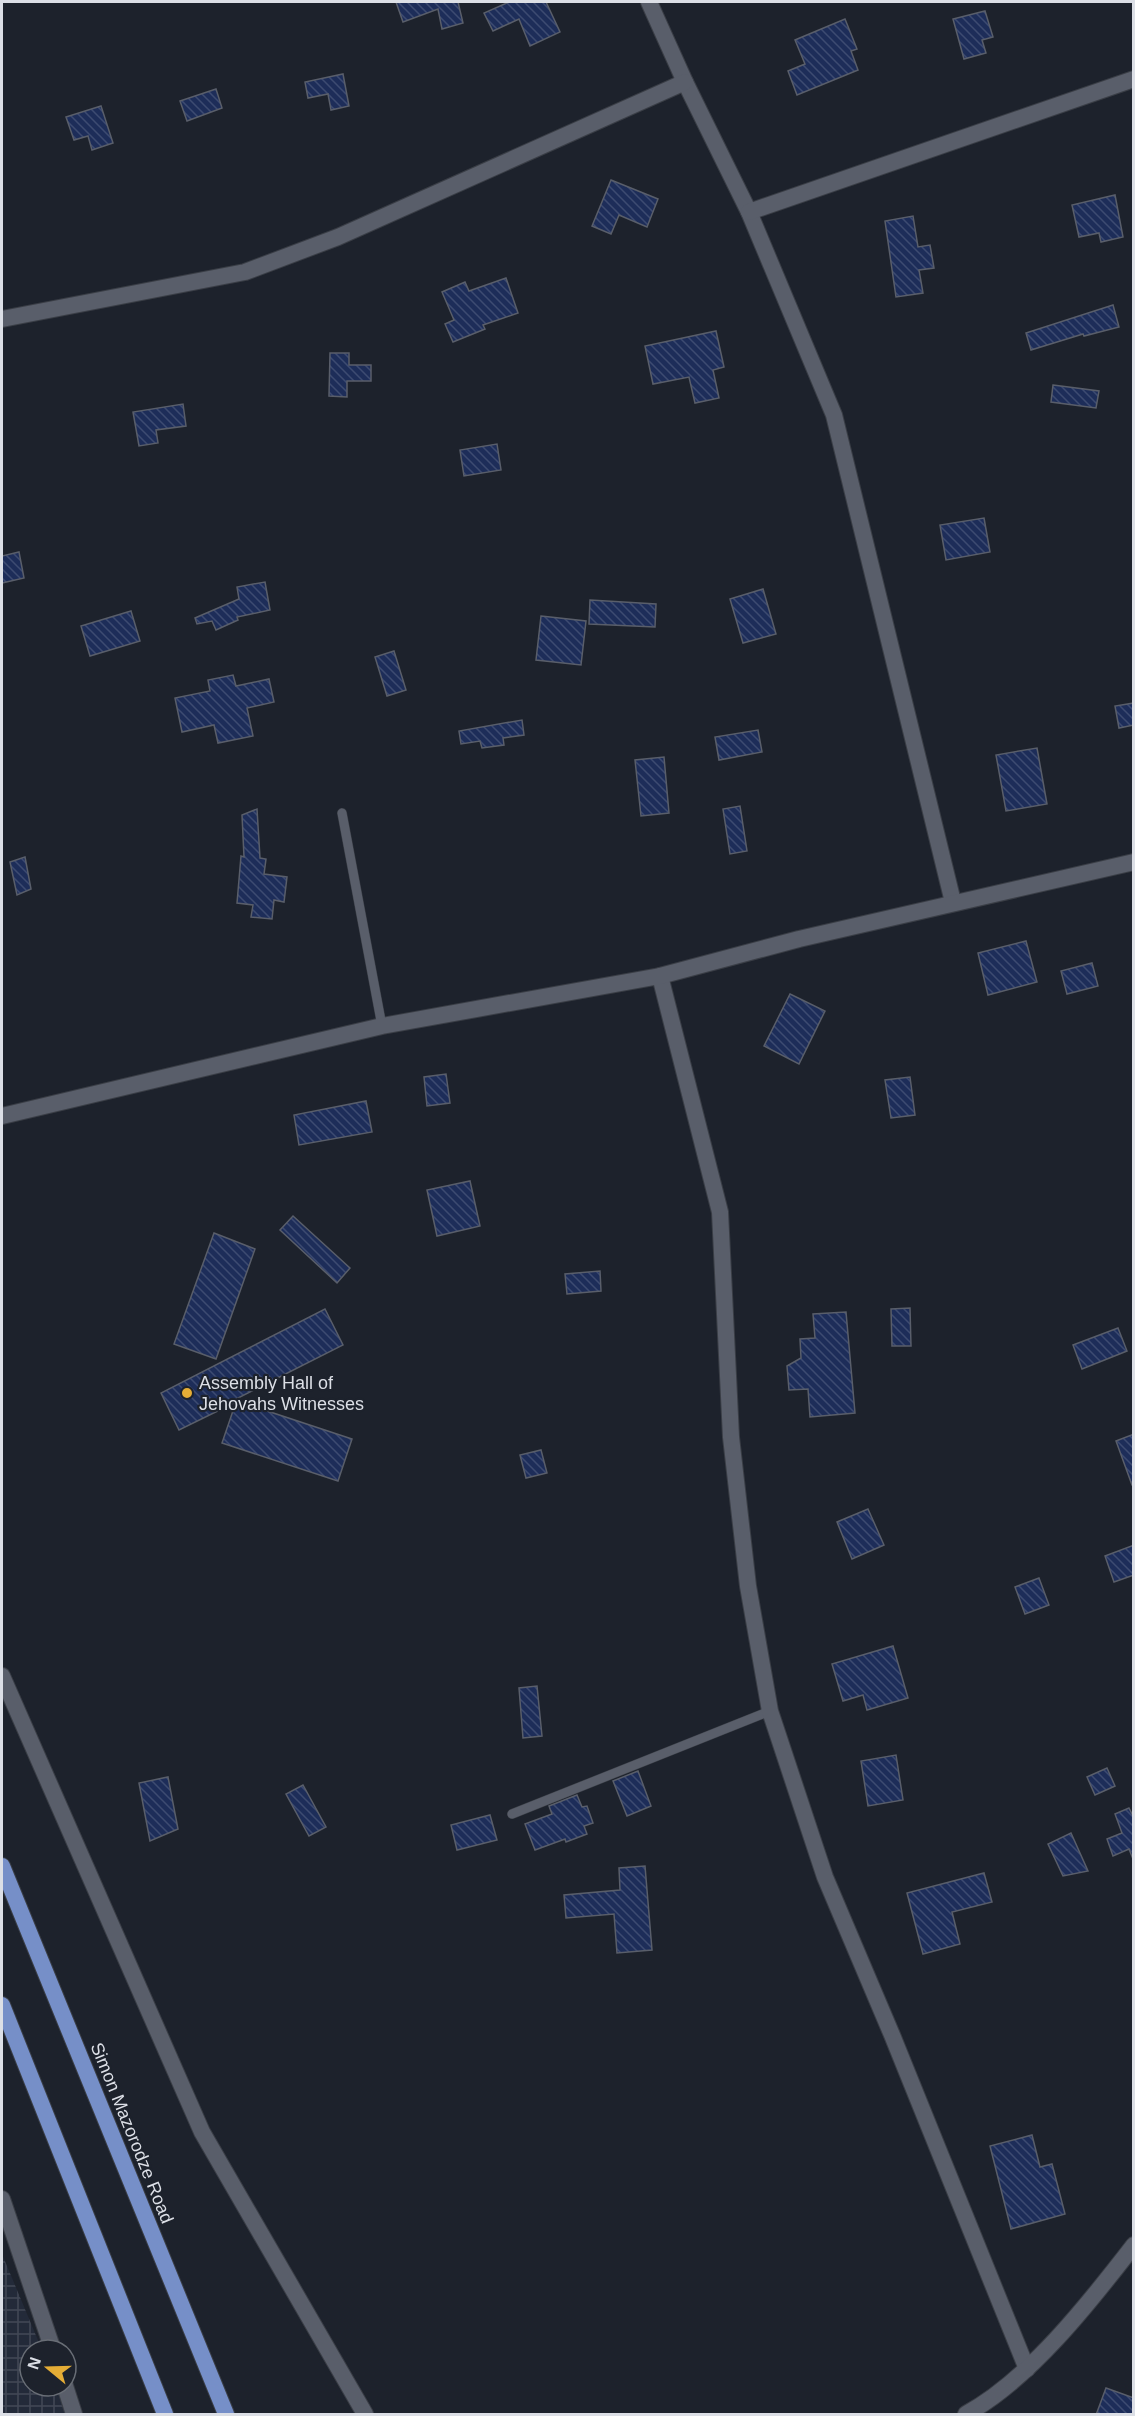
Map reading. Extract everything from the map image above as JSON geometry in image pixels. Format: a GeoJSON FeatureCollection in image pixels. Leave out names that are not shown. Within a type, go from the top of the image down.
{"type":"FeatureCollection","features":[{"type":"Feature","properties":{"kind":"highway","name":"Simon Mazorodze Road"},"geometry":{"type":"LineString","coordinates":[[2,1866],[226,2415]]}},
{"type":"Feature","properties":{"kind":"highway"},"geometry":{"type":"LineString","coordinates":[[2,2005],[165,2415]]}},
{"type":"Feature","properties":{"kind":"street"},"geometry":{"type":"LineString","coordinates":[[649,2],[685,82],[750,212],[834,415],[954,902]]}},
{"type":"Feature","properties":{"kind":"street"},"geometry":{"type":"LineString","coordinates":[[750,212],[1134,79]]}},
{"type":"Feature","properties":{"kind":"street"},"geometry":{"type":"LineString","coordinates":[[2,319],[245,272],[268,265],[338,237],[685,82]]}},
{"type":"Feature","properties":{"kind":"street"},"geometry":{"type":"LineString","coordinates":[[2,1116],[382,1026],[660,976],[799,939],[1134,862]]}},
{"type":"Feature","properties":{"kind":"street"},"geometry":{"type":"LineString","coordinates":[[660,976],[720,1212],[731,1437],[748,1586],[770,1711],[825,1877],[892,2035],[1027,2369]]}},
{"type":"Feature","properties":{"kind":"street"},"geometry":{"type":"LineString","coordinates":[[2,1676],[202,2132],[365,2415]]}},
{"type":"Feature","properties":{"kind":"street"},"geometry":{"type":"LineString","coordinates":[[2,2199],[49,2338]]}},
{"type":"Feature","properties":{"kind":"street"},"geometry":{"type":"LineString","coordinates":[[966,2415],[1027,2369],[1099,2290],[1134,2245]]}},
{"type":"Feature","properties":{"kind":"street"},"geometry":{"type":"LineString","coordinates":[[69,2398],[74,2415]]}},
{"type":"Feature","properties":{"kind":"lane"},"geometry":{"type":"LineString","coordinates":[[342,813],[382,1026]]}},
{"type":"Feature","properties":{"kind":"lane"},"geometry":{"type":"LineString","coordinates":[[512,1814],[770,1711]]}},
{"type":"Feature","properties":{"kind":"shaded area"},"geometry":{"type":"Polygon","coordinates":[[[2,2254],[37,2338],[18,2338],[18,2398],[63,2398],[70,2414],[2,2414],[2,2254]]]}},
{"type":"Feature","properties":{"kind":"building"},"geometry":{"type":"Polygon","coordinates":[[[396,2],[458,2],[463,23],[442,29],[438,9],[403,22],[396,2]]]}},
{"type":"Feature","properties":{"kind":"building"},"geometry":{"type":"Polygon","coordinates":[[[509,2],[546,2],[560,32],[530,46],[519,19],[493,31],[484,13],[509,2]]]}},
{"type":"Feature","properties":{"kind":"building"},"geometry":{"type":"Polygon","coordinates":[[[985,11],[993,37],[982,40],[986,53],[964,59],[953,19],[985,11]]]}},
{"type":"Feature","properties":{"kind":"building"},"geometry":{"type":"Polygon","coordinates":[[[845,19],[857,49],[851,51],[858,70],[797,95],[788,71],[805,64],[795,40],[845,19]]]}},
{"type":"Feature","properties":{"kind":"building"},"geometry":{"type":"Polygon","coordinates":[[[343,74],[349,106],[331,110],[328,94],[308,98],[305,82],[343,74]]]}},
{"type":"Feature","properties":{"kind":"building"},"geometry":{"type":"Polygon","coordinates":[[[216,89],[222,108],[187,121],[180,101],[216,89]]]}},
{"type":"Feature","properties":{"kind":"building"},"geometry":{"type":"Polygon","coordinates":[[[101,106],[113,143],[92,150],[88,136],[74,140],[66,117],[101,106]]]}},
{"type":"Feature","properties":{"kind":"building"},"geometry":{"type":"Polygon","coordinates":[[[611,180],[658,199],[647,227],[619,215],[611,234],[592,226],[611,180]]]}},
{"type":"Feature","properties":{"kind":"building"},"geometry":{"type":"Polygon","coordinates":[[[1115,195],[1123,237],[1101,242],[1099,233],[1079,237],[1072,205],[1115,195]]]}},
{"type":"Feature","properties":{"kind":"building"},"geometry":{"type":"Polygon","coordinates":[[[913,216],[918,247],[930,245],[934,268],[919,270],[923,293],[896,297],[885,221],[913,216]]]}},
{"type":"Feature","properties":{"kind":"building"},"geometry":{"type":"Polygon","coordinates":[[[506,278],[518,313],[483,325],[485,329],[453,342],[445,324],[454,320],[442,292],[465,282],[469,291],[506,278]]]}},
{"type":"Feature","properties":{"kind":"building"},"geometry":{"type":"Polygon","coordinates":[[[1113,305],[1119,327],[1084,336],[1083,334],[1031,350],[1026,333],[1113,305]]]}},
{"type":"Feature","properties":{"kind":"building"},"geometry":{"type":"Polygon","coordinates":[[[716,331],[724,367],[713,370],[719,398],[695,403],[689,377],[653,384],[645,346],[716,331]]]}},
{"type":"Feature","properties":{"kind":"building"},"geometry":{"type":"Polygon","coordinates":[[[330,353],[349,353],[349,365],[371,365],[371,381],[347,381],[347,397],[329,396],[330,353]]]}},
{"type":"Feature","properties":{"kind":"building"},"geometry":{"type":"Polygon","coordinates":[[[1053,385],[1099,391],[1096,408],[1051,402],[1053,385]]]}},
{"type":"Feature","properties":{"kind":"building"},"geometry":{"type":"Polygon","coordinates":[[[183,404],[186,426],[156,430],[158,443],[139,446],[133,412],[183,404]]]}},
{"type":"Feature","properties":{"kind":"building"},"geometry":{"type":"Polygon","coordinates":[[[497,444],[501,470],[464,476],[460,450],[497,444]]]}},
{"type":"Feature","properties":{"kind":"building"},"geometry":{"type":"Polygon","coordinates":[[[984,518],[990,552],[946,560],[940,525],[984,518]]]}},
{"type":"Feature","properties":{"kind":"building"},"geometry":{"type":"Polygon","coordinates":[[[19,552],[24,578],[2,583],[2,556],[19,552]]]}},
{"type":"Feature","properties":{"kind":"building"},"geometry":{"type":"Polygon","coordinates":[[[265,582],[270,610],[237,617],[238,620],[216,630],[212,621],[197,624],[195,618],[239,599],[237,587],[265,582]]]}},
{"type":"Feature","properties":{"kind":"building"},"geometry":{"type":"Polygon","coordinates":[[[763,589],[776,634],[743,643],[730,599],[763,589]]]}},
{"type":"Feature","properties":{"kind":"building"},"geometry":{"type":"Polygon","coordinates":[[[590,600],[656,604],[655,627],[589,624],[590,600]]]}},
{"type":"Feature","properties":{"kind":"building"},"geometry":{"type":"Polygon","coordinates":[[[131,611],[140,641],[90,656],[81,626],[131,611]]]}},
{"type":"Feature","properties":{"kind":"building"},"geometry":{"type":"Polygon","coordinates":[[[541,616],[586,621],[581,665],[536,660],[541,616]]]}},
{"type":"Feature","properties":{"kind":"building"},"geometry":{"type":"Polygon","coordinates":[[[394,651],[406,690],[387,696],[375,657],[394,651]]]}},
{"type":"Feature","properties":{"kind":"building"},"geometry":{"type":"Polygon","coordinates":[[[233,675],[236,686],[269,679],[274,702],[247,708],[253,736],[218,743],[214,725],[182,732],[175,698],[210,691],[208,680],[233,675]]]}},
{"type":"Feature","properties":{"kind":"building"},"geometry":{"type":"Polygon","coordinates":[[[1134,703],[1134,725],[1119,728],[1115,706],[1134,703]]]}},
{"type":"Feature","properties":{"kind":"building"},"geometry":{"type":"Polygon","coordinates":[[[522,720],[524,735],[503,738],[504,745],[482,748],[480,741],[461,744],[459,731],[522,720]]]}},
{"type":"Feature","properties":{"kind":"building"},"geometry":{"type":"Polygon","coordinates":[[[758,730],[762,752],[719,760],[715,737],[758,730]]]}},
{"type":"Feature","properties":{"kind":"building"},"geometry":{"type":"Polygon","coordinates":[[[1037,748],[1047,804],[1006,811],[996,755],[1037,748]]]}},
{"type":"Feature","properties":{"kind":"building"},"geometry":{"type":"Polygon","coordinates":[[[664,757],[669,813],[641,816],[635,760],[664,757]]]}},
{"type":"Feature","properties":{"kind":"building"},"geometry":{"type":"Polygon","coordinates":[[[740,806],[747,851],[730,854],[723,809],[740,806]]]}},
{"type":"Feature","properties":{"kind":"building"},"geometry":{"type":"Polygon","coordinates":[[[257,809],[260,858],[266,859],[264,874],[287,877],[284,902],[274,900],[272,919],[251,917],[253,905],[237,903],[241,856],[244,857],[242,815],[257,809]]]}},
{"type":"Feature","properties":{"kind":"building"},"geometry":{"type":"Polygon","coordinates":[[[25,857],[31,889],[17,895],[10,862],[25,857]]]}},
{"type":"Feature","properties":{"kind":"building"},"geometry":{"type":"Polygon","coordinates":[[[1026,941],[1037,982],[988,995],[978,953],[1026,941]]]}},
{"type":"Feature","properties":{"kind":"building"},"geometry":{"type":"Polygon","coordinates":[[[1092,963],[1098,986],[1067,994],[1061,971],[1092,963]]]}},
{"type":"Feature","properties":{"kind":"building"},"geometry":{"type":"Polygon","coordinates":[[[790,994],[825,1011],[799,1064],[764,1046],[790,994]]]}},
{"type":"Feature","properties":{"kind":"building"},"geometry":{"type":"Polygon","coordinates":[[[446,1074],[450,1103],[427,1106],[424,1077],[446,1074]]]}},
{"type":"Feature","properties":{"kind":"building"},"geometry":{"type":"Polygon","coordinates":[[[910,1077],[915,1115],[891,1118],[885,1080],[910,1077]]]}},
{"type":"Feature","properties":{"kind":"building"},"geometry":{"type":"Polygon","coordinates":[[[366,1101],[372,1132],[299,1145],[294,1115],[366,1101]]]}},
{"type":"Feature","properties":{"kind":"building"},"geometry":{"type":"Polygon","coordinates":[[[470,1181],[480,1226],[437,1236],[427,1190],[470,1181]]]}},
{"type":"Feature","properties":{"kind":"building"},"geometry":{"type":"Polygon","coordinates":[[[293,1216],[350,1268],[337,1283],[280,1230],[293,1216]]]}},
{"type":"Feature","properties":{"kind":"building"},"geometry":{"type":"Polygon","coordinates":[[[214,1233],[255,1249],[216,1359],[174,1344],[214,1233]]]}},
{"type":"Feature","properties":{"kind":"building"},"geometry":{"type":"Polygon","coordinates":[[[600,1271],[601,1291],[567,1294],[565,1274],[600,1271]]]}},
{"type":"Feature","properties":{"kind":"building"},"geometry":{"type":"Polygon","coordinates":[[[910,1308],[911,1346],[892,1346],[891,1309],[910,1308]]]}},
{"type":"Feature","properties":{"kind":"building"},"geometry":{"type":"Polygon","coordinates":[[[325,1309],[343,1345],[234,1400],[352,1439],[338,1481],[222,1443],[236,1402],[179,1430],[161,1393],[325,1309]]]}},
{"type":"Feature","properties":{"kind":"building"},"geometry":{"type":"Polygon","coordinates":[[[846,1312],[855,1413],[810,1417],[808,1389],[789,1390],[787,1366],[801,1358],[800,1339],[815,1338],[813,1314],[846,1312]]]}},
{"type":"Feature","properties":{"kind":"building"},"geometry":{"type":"Polygon","coordinates":[[[1118,1328],[1127,1351],[1082,1369],[1073,1345],[1118,1328]]]}},
{"type":"Feature","properties":{"kind":"building"},"geometry":{"type":"Polygon","coordinates":[[[1134,1434],[1134,1485],[1132,1485],[1116,1441],[1134,1434]]]}},
{"type":"Feature","properties":{"kind":"building"},"geometry":{"type":"Polygon","coordinates":[[[541,1450],[547,1473],[526,1478],[520,1455],[541,1450]]]}},
{"type":"Feature","properties":{"kind":"building"},"geometry":{"type":"Polygon","coordinates":[[[868,1509],[884,1545],[852,1559],[837,1522],[868,1509]]]}},
{"type":"Feature","properties":{"kind":"building"},"geometry":{"type":"Polygon","coordinates":[[[1134,1545],[1134,1575],[1114,1582],[1105,1556],[1134,1545]]]}},
{"type":"Feature","properties":{"kind":"building"},"geometry":{"type":"Polygon","coordinates":[[[1039,1578],[1049,1605],[1025,1614],[1015,1587],[1039,1578]]]}},
{"type":"Feature","properties":{"kind":"building"},"geometry":{"type":"Polygon","coordinates":[[[893,1646],[908,1698],[867,1710],[863,1695],[843,1701],[832,1664],[893,1646]]]}},
{"type":"Feature","properties":{"kind":"building"},"geometry":{"type":"Polygon","coordinates":[[[537,1686],[542,1736],[523,1738],[519,1688],[537,1686]]]}},
{"type":"Feature","properties":{"kind":"building"},"geometry":{"type":"Polygon","coordinates":[[[896,1755],[903,1800],[868,1806],[861,1761],[896,1755]]]}},
{"type":"Feature","properties":{"kind":"building"},"geometry":{"type":"Polygon","coordinates":[[[1107,1768],[1115,1786],[1095,1795],[1087,1777],[1107,1768]]]}},
{"type":"Feature","properties":{"kind":"building"},"geometry":{"type":"Polygon","coordinates":[[[638,1771],[651,1806],[627,1816],[613,1781],[638,1771]]]}},
{"type":"Feature","properties":{"kind":"building"},"geometry":{"type":"Polygon","coordinates":[[[168,1777],[178,1829],[150,1841],[139,1783],[168,1777]]]}},
{"type":"Feature","properties":{"kind":"building"},"geometry":{"type":"Polygon","coordinates":[[[303,1785],[326,1827],[309,1836],[286,1794],[303,1785]]]}},
{"type":"Feature","properties":{"kind":"building"},"geometry":{"type":"Polygon","coordinates":[[[577,1795],[582,1807],[587,1806],[593,1823],[584,1826],[587,1834],[535,1850],[525,1824],[552,1814],[549,1806],[577,1795]]]}},
{"type":"Feature","properties":{"kind":"building"},"geometry":{"type":"Polygon","coordinates":[[[1129,1808],[1134,1818],[1133,1859],[1129,1849],[1113,1856],[1107,1839],[1122,1833],[1115,1814],[1129,1808]]]}},
{"type":"Feature","properties":{"kind":"building"},"geometry":{"type":"Polygon","coordinates":[[[490,1815],[497,1840],[457,1850],[451,1825],[490,1815]]]}},
{"type":"Feature","properties":{"kind":"building"},"geometry":{"type":"Polygon","coordinates":[[[1071,1833],[1088,1871],[1063,1876],[1048,1844],[1071,1833]]]}},
{"type":"Feature","properties":{"kind":"building"},"geometry":{"type":"Polygon","coordinates":[[[645,1866],[652,1950],[617,1953],[614,1914],[566,1918],[564,1895],[620,1890],[619,1868],[645,1866]]]}},
{"type":"Feature","properties":{"kind":"building"},"geometry":{"type":"Polygon","coordinates":[[[984,1873],[992,1902],[952,1912],[960,1944],[923,1954],[907,1893],[984,1873]]]}},
{"type":"Feature","properties":{"kind":"building"},"geometry":{"type":"Polygon","coordinates":[[[1032,2135],[1040,2167],[1052,2164],[1065,2214],[1011,2229],[990,2146],[1032,2135]]]}},
{"type":"Feature","properties":{"kind":"building"},"geometry":{"type":"Polygon","coordinates":[[[1106,2388],[1134,2398],[1134,2415],[1096,2415],[1106,2388]]]}},
{"type":"Feature","properties":{"kind":"place","name":"Assembly Hall of Jehovahs Witnesses"},"geometry":{"type":"Point","coordinates":[187,1393]}}]}
